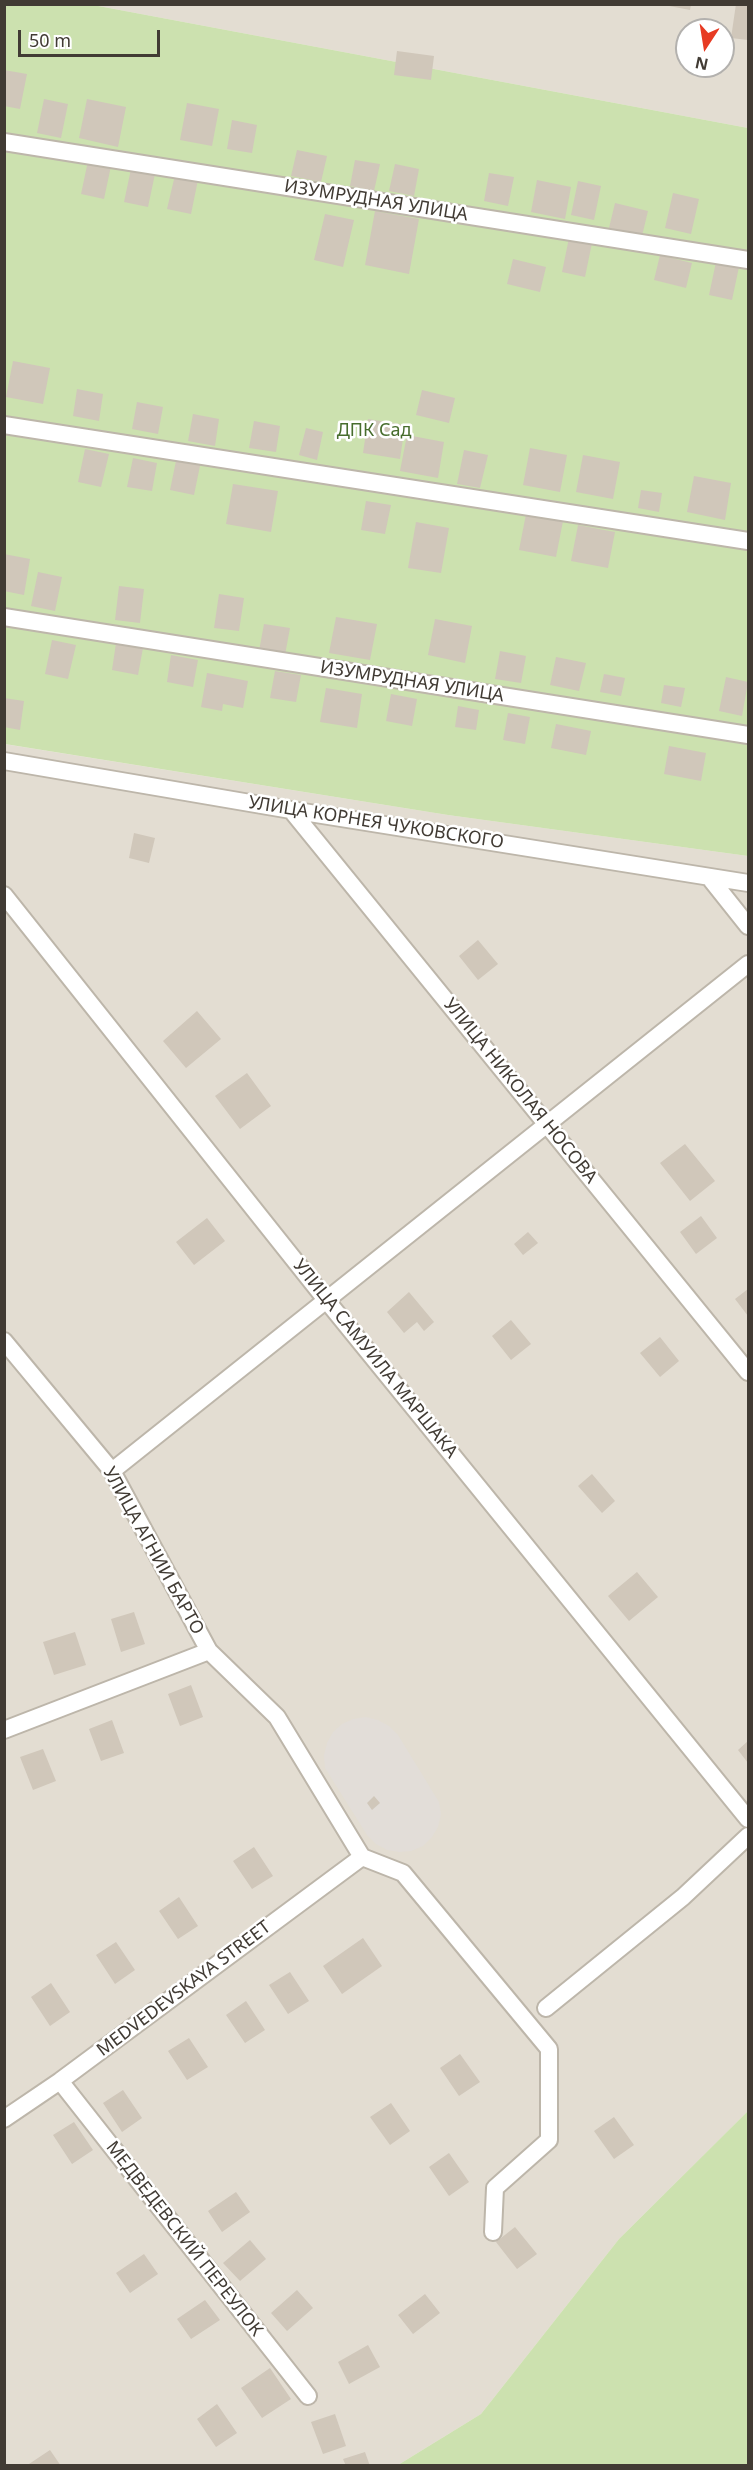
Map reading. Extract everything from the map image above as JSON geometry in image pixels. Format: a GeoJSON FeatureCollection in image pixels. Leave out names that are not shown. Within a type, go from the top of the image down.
{"type":"FeatureCollection","features":[{"type":"Feature","properties":{"kind":"street","name":"ИЗУМРУДНАЯ УЛИЦА"},"geometry":{"type":"LineString","coordinates":[[4,142],[748,260]]}},
{"type":"Feature","properties":{"kind":"street"},"geometry":{"type":"LineString","coordinates":[[4,425],[748,541]]}},
{"type":"Feature","properties":{"kind":"street","name":"ИЗУМРУДНАЯ УЛИЦА"},"geometry":{"type":"LineString","coordinates":[[4,617],[748,735]]}},
{"type":"Feature","properties":{"kind":"street","name":"УЛИЦА КОРНЕЯ ЧУКОВСКОГО"},"geometry":{"type":"LineString","coordinates":[[4,761],[291,810],[748,883]]}},
{"type":"Feature","properties":{"kind":"street","name":"УЛИЦА НИКОЛАЯ НОСОВА"},"geometry":{"type":"LineString","coordinates":[[291,810],[748,1372]]}},
{"type":"Feature","properties":{"kind":"street"},"geometry":{"type":"LineString","coordinates":[[709,877],[748,926]]}},
{"type":"Feature","properties":{"kind":"street","name":"УЛИЦА САМУИЛА МАРШАКА"},"geometry":{"type":"LineString","coordinates":[[4,895],[327,1300],[748,1819]]}},
{"type":"Feature","properties":{"kind":"street"},"geometry":{"type":"LineString","coordinates":[[112,1471],[748,964]]}},
{"type":"Feature","properties":{"kind":"street","name":"УЛИЦА АГНИИ БАРТО"},"geometry":{"type":"LineString","coordinates":[[4,1341],[112,1471],[209,1651],[277,1717],[362,1857]]}},
{"type":"Feature","properties":{"kind":"street"},"geometry":{"type":"LineString","coordinates":[[4,1730],[209,1651]]}},
{"type":"Feature","properties":{"kind":"street"},"geometry":{"type":"LineString","coordinates":[[546,2008],[683,1897],[748,1836]]}},
{"type":"Feature","properties":{"kind":"street"},"geometry":{"type":"LineString","coordinates":[[362,1857],[403,1873],[549,2049],[549,2140],[495,2188],[493,2232]]}},
{"type":"Feature","properties":{"kind":"street","name":"MEDVEDEVSKAYA STREET"},"geometry":{"type":"LineString","coordinates":[[4,2119],[60,2081],[362,1857]]}},
{"type":"Feature","properties":{"kind":"street","name":"МЕДВЕДЕВСКИЙ ПЕРЕУЛОК"},"geometry":{"type":"LineString","coordinates":[[60,2081],[308,2396]]}},
{"type":"Feature","properties":{"kind":"shaded area"},"geometry":{"type":"Polygon","coordinates":[[[93,5],[748,5],[748,128],[93,5]]]}},
{"type":"Feature","properties":{"kind":"shaded area"},"geometry":{"type":"Polygon","coordinates":[[[4,744],[448,815],[748,856],[748,2111],[619,2239],[481,2414],[398,2465],[5,2465],[4,744]]]}},
{"type":"Feature","properties":{"kind":"shaded area"},"geometry":{"type":"Polygon","coordinates":[[[366,1717],[389,1726],[398,1735],[439,1802],[441,1814],[438,1827],[423,1846],[411,1851],[387,1850],[376,1844],[367,1835],[325,1768],[324,1755],[333,1732],[342,1724],[353,1719],[366,1717]]]}},
{"type":"Feature","properties":{"kind":"green space","name":"ДПК Сад"},"geometry":{"type":"Polygon","coordinates":[[[4,5],[93,5],[748,128],[748,856],[448,815],[5,744],[4,5]]]}},
{"type":"Feature","properties":{"kind":"green space"},"geometry":{"type":"Polygon","coordinates":[[[748,2111],[748,2465],[398,2465],[481,2414],[619,2239],[748,2111]]]}},
{"type":"Feature","properties":{"kind":"building"},"geometry":{"type":"Polygon","coordinates":[[[659,4],[691,4],[690,10],[659,4]]]}},
{"type":"Feature","properties":{"kind":"building"},"geometry":{"type":"Polygon","coordinates":[[[736,4],[748,4],[748,40],[735,38],[736,4]]]}},
{"type":"Feature","properties":{"kind":"building"},"geometry":{"type":"Polygon","coordinates":[[[397,51],[434,56],[431,80],[394,75],[397,51]]]}},
{"type":"Feature","properties":{"kind":"building"},"geometry":{"type":"Polygon","coordinates":[[[4,70],[27,74],[20,109],[4,106],[4,70]]]}},
{"type":"Feature","properties":{"kind":"building"},"geometry":{"type":"Polygon","coordinates":[[[44,99],[68,104],[61,138],[37,133],[44,99]]]}},
{"type":"Feature","properties":{"kind":"building"},"geometry":{"type":"Polygon","coordinates":[[[87,99],[126,107],[118,147],[79,138],[87,99]]]}},
{"type":"Feature","properties":{"kind":"building"},"geometry":{"type":"Polygon","coordinates":[[[187,103],[219,109],[212,146],[180,140],[187,103]]]}},
{"type":"Feature","properties":{"kind":"building"},"geometry":{"type":"Polygon","coordinates":[[[232,120],[257,125],[252,153],[227,149],[232,120]]]}},
{"type":"Feature","properties":{"kind":"building"},"geometry":{"type":"Polygon","coordinates":[[[297,150],[327,156],[321,182],[291,176],[297,150]]]}},
{"type":"Feature","properties":{"kind":"building"},"geometry":{"type":"Polygon","coordinates":[[[355,160],[380,164],[374,191],[350,186],[355,160]]]}},
{"type":"Feature","properties":{"kind":"building"},"geometry":{"type":"Polygon","coordinates":[[[88,161],[111,166],[104,199],[81,194],[88,161]]]}},
{"type":"Feature","properties":{"kind":"building"},"geometry":{"type":"Polygon","coordinates":[[[395,164],[419,169],[414,196],[389,191],[395,164]]]}},
{"type":"Feature","properties":{"kind":"building"},"geometry":{"type":"Polygon","coordinates":[[[131,169],[155,174],[148,207],[124,202],[131,169]]]}},
{"type":"Feature","properties":{"kind":"building"},"geometry":{"type":"Polygon","coordinates":[[[489,173],[514,177],[508,206],[484,201],[489,173]]]}},
{"type":"Feature","properties":{"kind":"building"},"geometry":{"type":"Polygon","coordinates":[[[175,175],[198,180],[191,214],[167,209],[175,175]]]}},
{"type":"Feature","properties":{"kind":"building"},"geometry":{"type":"Polygon","coordinates":[[[537,180],[571,187],[565,219],[531,212],[537,180]]]}},
{"type":"Feature","properties":{"kind":"building"},"geometry":{"type":"Polygon","coordinates":[[[578,181],[601,186],[594,220],[571,215],[578,181]]]}},
{"type":"Feature","properties":{"kind":"building"},"geometry":{"type":"Polygon","coordinates":[[[673,193],[699,199],[691,234],[665,228],[673,193]]]}},
{"type":"Feature","properties":{"kind":"building"},"geometry":{"type":"Polygon","coordinates":[[[615,203],[648,211],[642,236],[609,228],[615,203]]]}},
{"type":"Feature","properties":{"kind":"building"},"geometry":{"type":"Polygon","coordinates":[[[375,211],[419,219],[409,274],[365,265],[375,211]]]}},
{"type":"Feature","properties":{"kind":"building"},"geometry":{"type":"Polygon","coordinates":[[[325,214],[354,220],[343,267],[314,260],[325,214]]]}},
{"type":"Feature","properties":{"kind":"building"},"geometry":{"type":"Polygon","coordinates":[[[569,238],[592,243],[585,277],[562,272],[569,238]]]}},
{"type":"Feature","properties":{"kind":"building"},"geometry":{"type":"Polygon","coordinates":[[[660,255],[692,263],[686,288],[654,280],[660,255]]]}},
{"type":"Feature","properties":{"kind":"building"},"geometry":{"type":"Polygon","coordinates":[[[513,259],[546,267],[540,292],[507,284],[513,259]]]}},
{"type":"Feature","properties":{"kind":"building"},"geometry":{"type":"Polygon","coordinates":[[[716,262],[739,267],[732,300],[709,295],[716,262]]]}},
{"type":"Feature","properties":{"kind":"building"},"geometry":{"type":"Polygon","coordinates":[[[13,361],[50,368],[43,404],[6,397],[13,361]]]}},
{"type":"Feature","properties":{"kind":"building"},"geometry":{"type":"Polygon","coordinates":[[[77,389],[103,394],[99,421],[73,416],[77,389]]]}},
{"type":"Feature","properties":{"kind":"building"},"geometry":{"type":"Polygon","coordinates":[[[422,390],[455,398],[449,423],[416,415],[422,390]]]}},
{"type":"Feature","properties":{"kind":"building"},"geometry":{"type":"Polygon","coordinates":[[[137,402],[163,407],[158,434],[132,429],[137,402]]]}},
{"type":"Feature","properties":{"kind":"building"},"geometry":{"type":"Polygon","coordinates":[[[193,414],[219,419],[215,446],[188,441],[193,414]]]}},
{"type":"Feature","properties":{"kind":"building"},"geometry":{"type":"Polygon","coordinates":[[[368,419],[405,425],[400,459],[363,453],[368,419]]]}},
{"type":"Feature","properties":{"kind":"building"},"geometry":{"type":"Polygon","coordinates":[[[254,421],[280,426],[276,452],[249,448],[254,421]]]}},
{"type":"Feature","properties":{"kind":"building"},"geometry":{"type":"Polygon","coordinates":[[[306,428],[323,432],[317,460],[299,455],[306,428]]]}},
{"type":"Feature","properties":{"kind":"building"},"geometry":{"type":"Polygon","coordinates":[[[407,435],[444,442],[438,478],[400,471],[407,435]]]}},
{"type":"Feature","properties":{"kind":"building"},"geometry":{"type":"Polygon","coordinates":[[[530,448],[567,455],[560,492],[523,485],[530,448]]]}},
{"type":"Feature","properties":{"kind":"building"},"geometry":{"type":"Polygon","coordinates":[[[85,449],[109,454],[101,487],[78,482],[85,449]]]}},
{"type":"Feature","properties":{"kind":"building"},"geometry":{"type":"Polygon","coordinates":[[[464,450],[488,455],[480,488],[457,484],[464,450]]]}},
{"type":"Feature","properties":{"kind":"building"},"geometry":{"type":"Polygon","coordinates":[[[583,455],[620,462],[613,499],[576,492],[583,455]]]}},
{"type":"Feature","properties":{"kind":"building"},"geometry":{"type":"Polygon","coordinates":[[[177,456],[201,461],[194,495],[170,490],[177,456]]]}},
{"type":"Feature","properties":{"kind":"building"},"geometry":{"type":"Polygon","coordinates":[[[133,458],[157,463],[152,491],[127,487],[133,458]]]}},
{"type":"Feature","properties":{"kind":"building"},"geometry":{"type":"Polygon","coordinates":[[[694,476],[731,483],[725,520],[687,512],[694,476]]]}},
{"type":"Feature","properties":{"kind":"building"},"geometry":{"type":"Polygon","coordinates":[[[233,484],[278,491],[271,532],[226,524],[233,484]]]}},
{"type":"Feature","properties":{"kind":"building"},"geometry":{"type":"Polygon","coordinates":[[[641,490],[662,493],[659,512],[638,508],[641,490]]]}},
{"type":"Feature","properties":{"kind":"building"},"geometry":{"type":"Polygon","coordinates":[[[366,501],[391,505],[385,534],[361,530],[366,501]]]}},
{"type":"Feature","properties":{"kind":"building"},"geometry":{"type":"Polygon","coordinates":[[[526,514],[563,521],[556,557],[519,550],[526,514]]]}},
{"type":"Feature","properties":{"kind":"building"},"geometry":{"type":"Polygon","coordinates":[[[416,522],[449,528],[441,573],[408,568],[416,522]]]}},
{"type":"Feature","properties":{"kind":"building"},"geometry":{"type":"Polygon","coordinates":[[[578,525],[615,532],[608,568],[571,561],[578,525]]]}},
{"type":"Feature","properties":{"kind":"building"},"geometry":{"type":"Polygon","coordinates":[[[4,554],[30,559],[24,595],[4,591],[4,554]]]}},
{"type":"Feature","properties":{"kind":"building"},"geometry":{"type":"Polygon","coordinates":[[[38,572],[62,577],[55,611],[31,606],[38,572]]]}},
{"type":"Feature","properties":{"kind":"building"},"geometry":{"type":"Polygon","coordinates":[[[119,586],[144,589],[140,623],[115,620],[119,586]]]}},
{"type":"Feature","properties":{"kind":"building"},"geometry":{"type":"Polygon","coordinates":[[[219,594],[244,598],[239,631],[214,628],[219,594]]]}},
{"type":"Feature","properties":{"kind":"building"},"geometry":{"type":"Polygon","coordinates":[[[336,617],[377,624],[370,660],[329,653],[336,617]]]}},
{"type":"Feature","properties":{"kind":"building"},"geometry":{"type":"Polygon","coordinates":[[[435,619],[472,626],[465,663],[428,655],[435,619]]]}},
{"type":"Feature","properties":{"kind":"building"},"geometry":{"type":"Polygon","coordinates":[[[264,624],[290,628],[285,655],[259,651],[264,624]]]}},
{"type":"Feature","properties":{"kind":"building"},"geometry":{"type":"Polygon","coordinates":[[[52,640],[76,645],[68,679],[45,674],[52,640]]]}},
{"type":"Feature","properties":{"kind":"building"},"geometry":{"type":"Polygon","coordinates":[[[116,643],[143,648],[138,675],[112,670],[116,643]]]}},
{"type":"Feature","properties":{"kind":"building"},"geometry":{"type":"Polygon","coordinates":[[[500,651],[526,656],[521,683],[495,679],[500,651]]]}},
{"type":"Feature","properties":{"kind":"building"},"geometry":{"type":"Polygon","coordinates":[[[171,655],[198,660],[193,687],[167,682],[171,655]]]}},
{"type":"Feature","properties":{"kind":"building"},"geometry":{"type":"Polygon","coordinates":[[[556,657],[586,663],[579,691],[550,685],[556,657]]]}},
{"type":"Feature","properties":{"kind":"building"},"geometry":{"type":"Polygon","coordinates":[[[275,671],[301,675],[296,702],[270,698],[275,671]]]}},
{"type":"Feature","properties":{"kind":"building"},"geometry":{"type":"Polygon","coordinates":[[[207,673],[248,681],[243,708],[223,704],[222,711],[201,707],[207,673]]]}},
{"type":"Feature","properties":{"kind":"building"},"geometry":{"type":"Polygon","coordinates":[[[604,674],[625,678],[621,696],[600,692],[604,674]]]}},
{"type":"Feature","properties":{"kind":"building"},"geometry":{"type":"Polygon","coordinates":[[[726,677],[748,682],[742,716],[719,711],[726,677]]]}},
{"type":"Feature","properties":{"kind":"building"},"geometry":{"type":"Polygon","coordinates":[[[664,685],[685,688],[681,707],[661,703],[664,685]]]}},
{"type":"Feature","properties":{"kind":"building"},"geometry":{"type":"Polygon","coordinates":[[[326,688],[362,694],[357,728],[320,722],[326,688]]]}},
{"type":"Feature","properties":{"kind":"building"},"geometry":{"type":"Polygon","coordinates":[[[391,694],[417,699],[412,726],[386,721],[391,694]]]}},
{"type":"Feature","properties":{"kind":"building"},"geometry":{"type":"Polygon","coordinates":[[[4,698],[24,701],[20,730],[4,727],[4,698]]]}},
{"type":"Feature","properties":{"kind":"building"},"geometry":{"type":"Polygon","coordinates":[[[458,706],[479,710],[476,730],[455,727],[458,706]]]}},
{"type":"Feature","properties":{"kind":"building"},"geometry":{"type":"Polygon","coordinates":[[[508,713],[530,717],[525,744],[503,740],[508,713]]]}},
{"type":"Feature","properties":{"kind":"building"},"geometry":{"type":"Polygon","coordinates":[[[556,724],[591,731],[586,755],[551,748],[556,724]]]}},
{"type":"Feature","properties":{"kind":"building"},"geometry":{"type":"Polygon","coordinates":[[[669,746],[706,753],[701,781],[664,774],[669,746]]]}},
{"type":"Feature","properties":{"kind":"building"},"geometry":{"type":"Polygon","coordinates":[[[134,833],[155,838],[149,863],[129,858],[134,833]]]}},
{"type":"Feature","properties":{"kind":"building"},"geometry":{"type":"Polygon","coordinates":[[[478,940],[498,964],[478,980],[459,956],[478,940]]]}},
{"type":"Feature","properties":{"kind":"building"},"geometry":{"type":"Polygon","coordinates":[[[197,1011],[221,1039],[186,1068],[163,1041],[197,1011]]]}},
{"type":"Feature","properties":{"kind":"building"},"geometry":{"type":"Polygon","coordinates":[[[247,1073],[271,1106],[240,1129],[215,1096],[247,1073]]]}},
{"type":"Feature","properties":{"kind":"building"},"geometry":{"type":"Polygon","coordinates":[[[685,1144],[715,1181],[690,1201],[660,1163],[685,1144]]]}},
{"type":"Feature","properties":{"kind":"building"},"geometry":{"type":"Polygon","coordinates":[[[701,1216],[717,1238],[696,1254],[680,1232],[701,1216]]]}},
{"type":"Feature","properties":{"kind":"building"},"geometry":{"type":"Polygon","coordinates":[[[207,1218],[225,1241],[194,1265],[176,1242],[207,1218]]]}},
{"type":"Feature","properties":{"kind":"building"},"geometry":{"type":"Polygon","coordinates":[[[528,1232],[538,1243],[523,1255],[514,1244],[528,1232]]]}},
{"type":"Feature","properties":{"kind":"building"},"geometry":{"type":"Polygon","coordinates":[[[748,1289],[748,1316],[735,1299],[748,1289]]]}},
{"type":"Feature","properties":{"kind":"building"},"geometry":{"type":"Polygon","coordinates":[[[409,1292],[434,1322],[424,1331],[417,1322],[404,1333],[387,1312],[409,1292]]]}},
{"type":"Feature","properties":{"kind":"building"},"geometry":{"type":"Polygon","coordinates":[[[511,1320],[531,1344],[511,1360],[492,1336],[511,1320]]]}},
{"type":"Feature","properties":{"kind":"building"},"geometry":{"type":"Polygon","coordinates":[[[660,1337],[679,1361],[660,1377],[640,1353],[660,1337]]]}},
{"type":"Feature","properties":{"kind":"building"},"geometry":{"type":"Polygon","coordinates":[[[592,1474],[615,1501],[602,1513],[578,1486],[592,1474]]]}},
{"type":"Feature","properties":{"kind":"building"},"geometry":{"type":"Polygon","coordinates":[[[637,1572],[658,1597],[629,1621],[608,1596],[637,1572]]]}},
{"type":"Feature","properties":{"kind":"building"},"geometry":{"type":"Polygon","coordinates":[[[134,1612],[145,1644],[121,1652],[111,1619],[134,1612]]]}},
{"type":"Feature","properties":{"kind":"building"},"geometry":{"type":"Polygon","coordinates":[[[75,1632],[86,1665],[54,1675],[43,1642],[75,1632]]]}},
{"type":"Feature","properties":{"kind":"building"},"geometry":{"type":"Polygon","coordinates":[[[191,1685],[203,1717],[180,1726],[168,1694],[191,1685]]]}},
{"type":"Feature","properties":{"kind":"building"},"geometry":{"type":"Polygon","coordinates":[[[112,1720],[124,1753],[101,1761],[89,1729],[112,1720]]]}},
{"type":"Feature","properties":{"kind":"building"},"geometry":{"type":"Polygon","coordinates":[[[748,1741],[748,1763],[738,1750],[748,1741]]]}},
{"type":"Feature","properties":{"kind":"building"},"geometry":{"type":"Polygon","coordinates":[[[43,1749],[56,1781],[33,1790],[20,1757],[43,1749]]]}},
{"type":"Feature","properties":{"kind":"building"},"geometry":{"type":"Polygon","coordinates":[[[374,1796],[380,1803],[372,1810],[367,1803],[374,1796]]]}},
{"type":"Feature","properties":{"kind":"building"},"geometry":{"type":"Polygon","coordinates":[[[254,1847],[273,1876],[252,1889],[233,1861],[254,1847]]]}},
{"type":"Feature","properties":{"kind":"building"},"geometry":{"type":"Polygon","coordinates":[[[179,1897],[198,1926],[178,1939],[159,1911],[179,1897]]]}},
{"type":"Feature","properties":{"kind":"building"},"geometry":{"type":"Polygon","coordinates":[[[363,1938],[382,1966],[342,1994],[323,1966],[363,1938]]]}},
{"type":"Feature","properties":{"kind":"building"},"geometry":{"type":"Polygon","coordinates":[[[116,1942],[135,1970],[115,1984],[96,1955],[116,1942]]]}},
{"type":"Feature","properties":{"kind":"building"},"geometry":{"type":"Polygon","coordinates":[[[290,1972],[309,2001],[288,2014],[269,1985],[290,1972]]]}},
{"type":"Feature","properties":{"kind":"building"},"geometry":{"type":"Polygon","coordinates":[[[51,1983],[70,2012],[50,2026],[31,1997],[51,1983]]]}},
{"type":"Feature","properties":{"kind":"building"},"geometry":{"type":"Polygon","coordinates":[[[246,2001],[265,2030],[245,2043],[226,2015],[246,2001]]]}},
{"type":"Feature","properties":{"kind":"building"},"geometry":{"type":"Polygon","coordinates":[[[189,2038],[208,2067],[187,2080],[168,2051],[189,2038]]]}},
{"type":"Feature","properties":{"kind":"building"},"geometry":{"type":"Polygon","coordinates":[[[460,2054],[480,2082],[459,2096],[440,2068],[460,2054]]]}},
{"type":"Feature","properties":{"kind":"building"},"geometry":{"type":"Polygon","coordinates":[[[123,2090],[142,2118],[122,2132],[103,2103],[123,2090]]]}},
{"type":"Feature","properties":{"kind":"building"},"geometry":{"type":"Polygon","coordinates":[[[391,2103],[410,2131],[390,2145],[370,2117],[391,2103]]]}},
{"type":"Feature","properties":{"kind":"building"},"geometry":{"type":"Polygon","coordinates":[[[614,2117],[634,2145],[614,2159],[594,2131],[614,2117]]]}},
{"type":"Feature","properties":{"kind":"building"},"geometry":{"type":"Polygon","coordinates":[[[74,2122],[93,2150],[72,2164],[53,2135],[74,2122]]]}},
{"type":"Feature","properties":{"kind":"building"},"geometry":{"type":"Polygon","coordinates":[[[449,2153],[469,2182],[449,2196],[429,2167],[449,2153]]]}},
{"type":"Feature","properties":{"kind":"building"},"geometry":{"type":"Polygon","coordinates":[[[236,2192],[250,2212],[222,2232],[208,2211],[236,2192]]]}},
{"type":"Feature","properties":{"kind":"building"},"geometry":{"type":"Polygon","coordinates":[[[515,2227],[537,2254],[517,2269],[496,2242],[515,2227]]]}},
{"type":"Feature","properties":{"kind":"building"},"geometry":{"type":"Polygon","coordinates":[[[250,2240],[266,2259],[240,2281],[223,2263],[250,2240]]]}},
{"type":"Feature","properties":{"kind":"building"},"geometry":{"type":"Polygon","coordinates":[[[144,2254],[158,2274],[130,2293],[116,2273],[144,2254]]]}},
{"type":"Feature","properties":{"kind":"building"},"geometry":{"type":"Polygon","coordinates":[[[297,2290],[313,2308],[287,2331],[271,2313],[297,2290]]]}},
{"type":"Feature","properties":{"kind":"building"},"geometry":{"type":"Polygon","coordinates":[[[425,2294],[440,2313],[413,2334],[398,2315],[425,2294]]]}},
{"type":"Feature","properties":{"kind":"building"},"geometry":{"type":"Polygon","coordinates":[[[205,2300],[220,2320],[191,2339],[177,2319],[205,2300]]]}},
{"type":"Feature","properties":{"kind":"building"},"geometry":{"type":"Polygon","coordinates":[[[368,2345],[380,2367],[349,2384],[338,2362],[368,2345]]]}},
{"type":"Feature","properties":{"kind":"building"},"geometry":{"type":"Polygon","coordinates":[[[270,2368],[291,2399],[262,2418],[241,2388],[270,2368]]]}},
{"type":"Feature","properties":{"kind":"building"},"geometry":{"type":"Polygon","coordinates":[[[217,2404],[237,2433],[216,2447],[197,2419],[217,2404]]]}},
{"type":"Feature","properties":{"kind":"building"},"geometry":{"type":"Polygon","coordinates":[[[335,2414],[346,2446],[323,2454],[311,2422],[335,2414]]]}},
{"type":"Feature","properties":{"kind":"building"},"geometry":{"type":"Polygon","coordinates":[[[50,2450],[61,2466],[26,2466],[50,2450]]]}},
{"type":"Feature","properties":{"kind":"building"},"geometry":{"type":"Polygon","coordinates":[[[365,2452],[370,2466],[346,2466],[343,2459],[365,2452]]]}}]}
